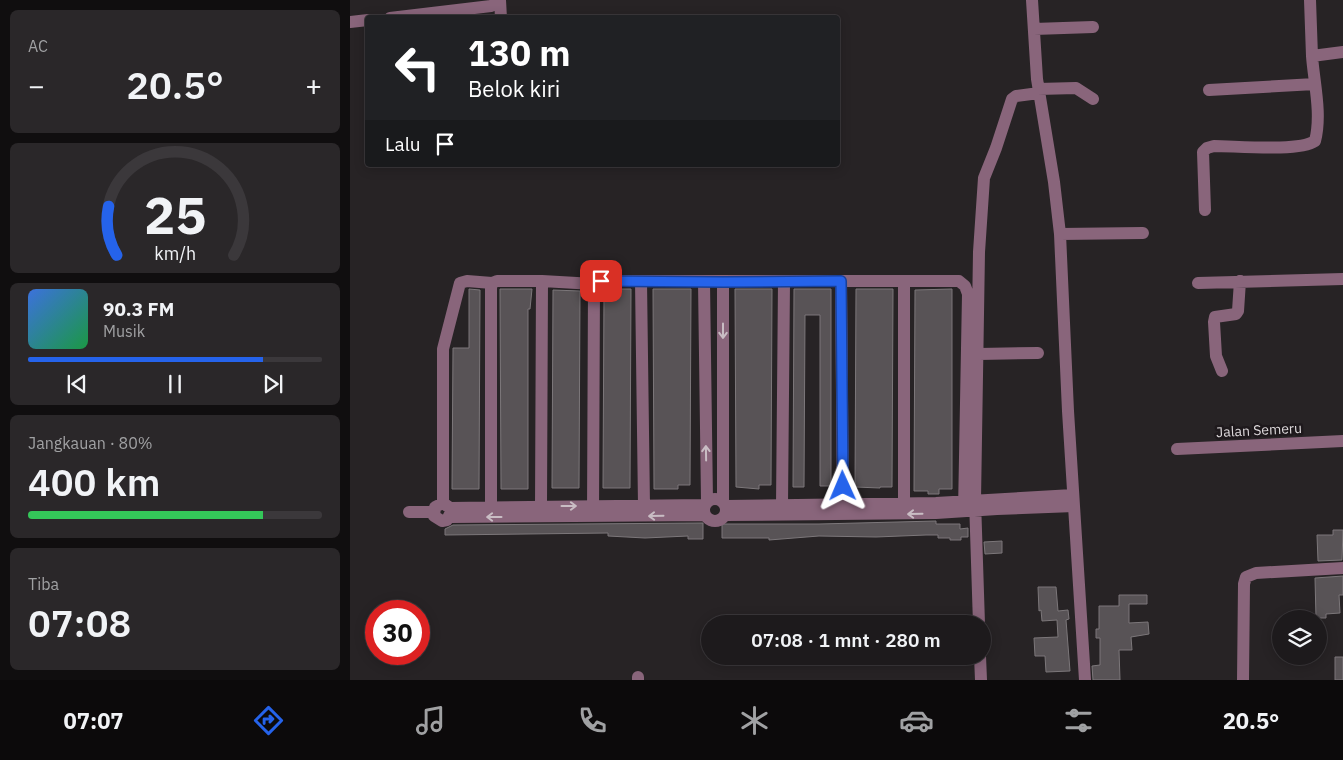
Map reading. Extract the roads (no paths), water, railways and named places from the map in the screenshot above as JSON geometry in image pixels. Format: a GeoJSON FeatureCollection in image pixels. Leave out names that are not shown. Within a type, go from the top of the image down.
{"type":"FeatureCollection","features":[{"type":"Feature","properties":{"kind":"street"},"geometry":{"type":"LineString","coordinates":[[415,15],[491,6],[500,0]]}},
{"type":"Feature","properties":{"kind":"street"},"geometry":{"type":"LineString","coordinates":[[500,0],[501,15]]}},
{"type":"Feature","properties":{"kind":"street"},"geometry":{"type":"LineString","coordinates":[[1032,0],[1039,91],[1054,182],[1060,234],[1062,315],[1086,680]]}},
{"type":"Feature","properties":{"kind":"street"},"geometry":{"type":"LineString","coordinates":[[1205,210],[1203,152],[1207,148],[1214,146],[1309,145],[1315,141],[1318,130],[1310,0]]}},
{"type":"Feature","properties":{"kind":"street"},"geometry":{"type":"LineString","coordinates":[[350,22],[365,20]]}},
{"type":"Feature","properties":{"kind":"street"},"geometry":{"type":"LineString","coordinates":[[1034,29],[1093,27]]}},
{"type":"Feature","properties":{"kind":"street"},"geometry":{"type":"LineString","coordinates":[[1312,56],[1343,52]]}},
{"type":"Feature","properties":{"kind":"street"},"geometry":{"type":"LineString","coordinates":[[1209,90],[1314,84]]}},
{"type":"Feature","properties":{"kind":"street"},"geometry":{"type":"LineString","coordinates":[[969,506],[979,354],[979,252],[984,178],[1012,99],[1016,96],[1039,91],[1076,88],[1093,99]]}},
{"type":"Feature","properties":{"kind":"street"},"geometry":{"type":"LineString","coordinates":[[1060,234],[1143,233]]}},
{"type":"Feature","properties":{"kind":"street"},"geometry":{"type":"LineString","coordinates":[[1198,283],[1343,279]]}},
{"type":"Feature","properties":{"kind":"street"},"geometry":{"type":"LineString","coordinates":[[444,510],[443,349],[460,283],[467,281],[492,283],[497,281],[542,281],[594,284],[601,281],[958,282],[965,286],[968,294],[969,506],[978,615]]}},
{"type":"Feature","properties":{"kind":"street"},"geometry":{"type":"LineString","coordinates":[[542,281],[542,506]]}},
{"type":"Feature","properties":{"kind":"street"},"geometry":{"type":"LineString","coordinates":[[642,281],[644,506]]}},
{"type":"Feature","properties":{"kind":"street"},"geometry":{"type":"LineString","coordinates":[[841,281],[843,510]]}},
{"type":"Feature","properties":{"kind":"street"},"geometry":{"type":"LineString","coordinates":[[904,281],[904,503]]}},
{"type":"Feature","properties":{"kind":"street"},"geometry":{"type":"LineString","coordinates":[[1222,371],[1216,356],[1215,317],[1236,314],[1238,311],[1240,281]]}},
{"type":"Feature","properties":{"kind":"street"},"geometry":{"type":"LineString","coordinates":[[704,282],[706,507],[708,519],[718,521],[725,508],[723,282]]}},
{"type":"Feature","properties":{"kind":"street"},"geometry":{"type":"LineString","coordinates":[[782,505],[784,282]]}},
{"type":"Feature","properties":{"kind":"street"},"geometry":{"type":"LineString","coordinates":[[491,506],[490,300],[492,283]]}},
{"type":"Feature","properties":{"kind":"street"},"geometry":{"type":"LineString","coordinates":[[593,511],[594,284]]}},
{"type":"Feature","properties":{"kind":"street"},"geometry":{"type":"LineString","coordinates":[[979,354],[1038,353]]}},
{"type":"Feature","properties":{"kind":"street"},"geometry":{"type":"LineString","coordinates":[[706,395],[724,394]]}},
{"type":"Feature","properties":{"kind":"street","name":"Jalan Semeru"},"geometry":{"type":"LineString","coordinates":[[1176,449],[1343,441]]}},
{"type":"Feature","properties":{"kind":"street"},"geometry":{"type":"LineString","coordinates":[[444,510],[593,511],[706,507],[716,498],[725,508],[843,510],[1073,501]]}},
{"type":"Feature","properties":{"kind":"street"},"geometry":{"type":"LineString","coordinates":[[725,508],[782,505],[843,510],[904,503],[969,506]]}},
{"type":"Feature","properties":{"kind":"street"},"geometry":{"type":"LineString","coordinates":[[409,512],[491,506],[542,506],[593,511],[644,506],[706,507]]}},
{"type":"Feature","properties":{"kind":"street"},"geometry":{"type":"LineString","coordinates":[[1243,680],[1244,584],[1246,577],[1256,573],[1343,568]]}},
{"type":"Feature","properties":{"kind":"street"},"geometry":{"type":"LineString","coordinates":[[980,665],[981,680]]}}]}
